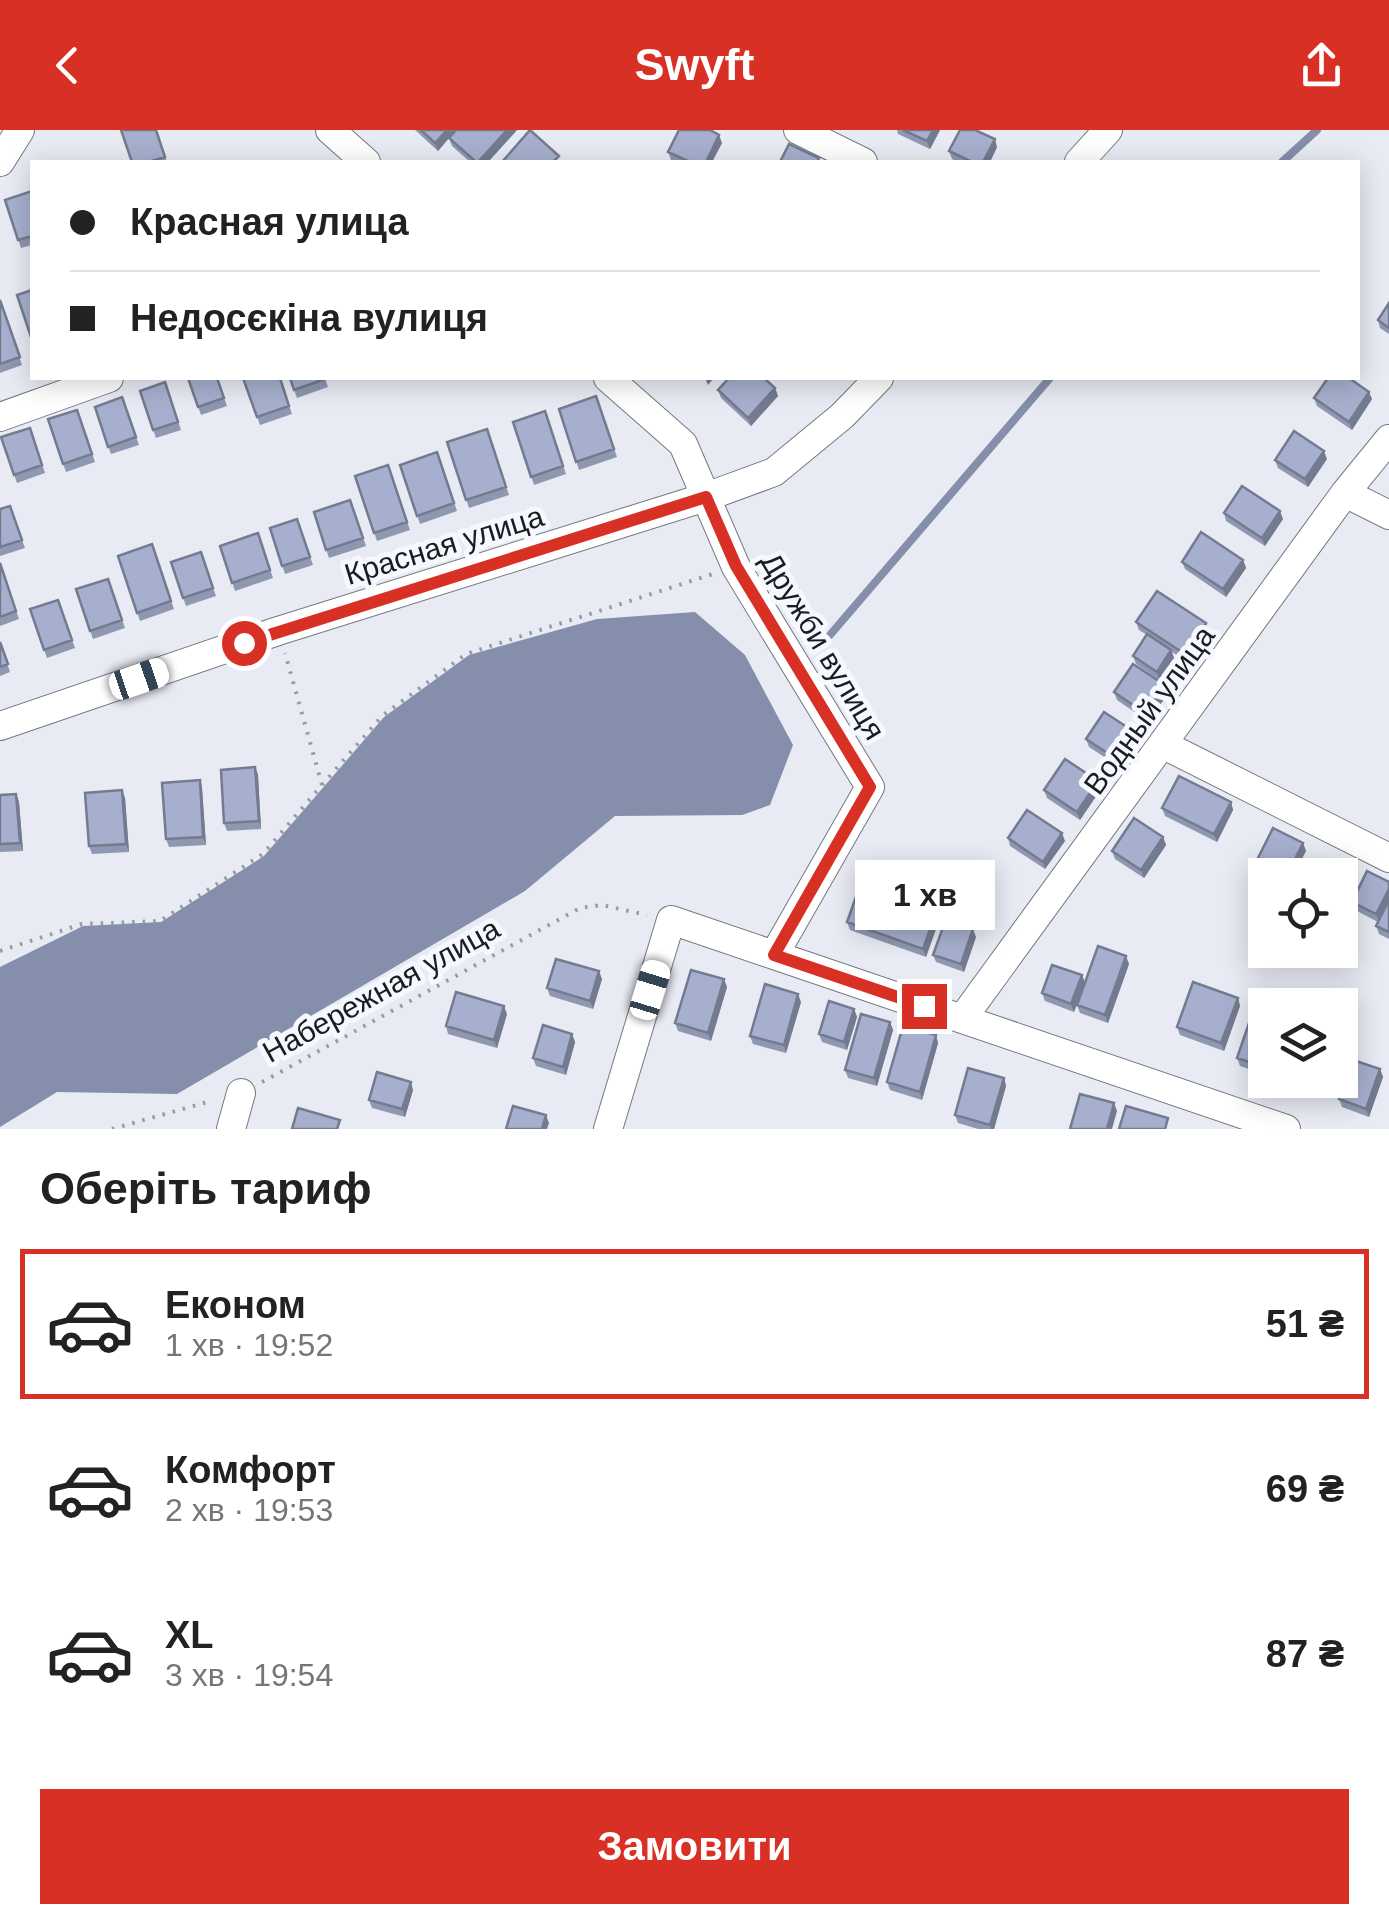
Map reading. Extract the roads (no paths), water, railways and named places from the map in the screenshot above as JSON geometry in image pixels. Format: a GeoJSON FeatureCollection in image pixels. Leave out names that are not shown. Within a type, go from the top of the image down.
{"type":"FeatureCollection","features":[{"type":"Feature","properties":{"kind":"street"},"geometry":{"type":"LineString","coordinates":[[0,162],[20,130]]}},
{"type":"Feature","properties":{"kind":"street"},"geometry":{"type":"LineString","coordinates":[[330,130],[364,160]]}},
{"type":"Feature","properties":{"kind":"street"},"geometry":{"type":"LineString","coordinates":[[798,130],[858,160]]}},
{"type":"Feature","properties":{"kind":"street"},"geometry":{"type":"LineString","coordinates":[[1080,160],[1108,130]]}},
{"type":"Feature","properties":{"kind":"street"},"geometry":{"type":"LineString","coordinates":[[0,417],[104,380]]}},
{"type":"Feature","properties":{"kind":"street","name":"Дружби вулиця"},"geometry":{"type":"LineString","coordinates":[[610,380],[683,444],[736,566],[870,787],[774,955]]}},
{"type":"Feature","properties":{"kind":"street","name":"Красная улица"},"geometry":{"type":"LineString","coordinates":[[0,726],[278,631],[706,497],[774,472],[842,416],[877,380]]}},
{"type":"Feature","properties":{"kind":"street","name":"Водный улица"},"geometry":{"type":"LineString","coordinates":[[962,1019],[1389,439]]}},
{"type":"Feature","properties":{"kind":"street"},"geometry":{"type":"LineString","coordinates":[[1345,494],[1389,516]]}},
{"type":"Feature","properties":{"kind":"street"},"geometry":{"type":"LineString","coordinates":[[1164,745],[1389,858]]}},
{"type":"Feature","properties":{"kind":"street"},"geometry":{"type":"LineString","coordinates":[[608,1129],[671,920],[1286,1129]]}},
{"type":"Feature","properties":{"kind":"street"},"geometry":{"type":"LineString","coordinates":[[231,1129],[241,1093]]}},
{"type":"Feature","properties":{"kind":"water"},"geometry":{"type":"Polygon","coordinates":[[[695,612],[745,655],[793,745],[770,805],[742,815],[615,816],[525,891],[177,1094],[57,1092],[0,1127],[0,967],[83,926],[161,922],[264,856],[384,717],[469,655],[597,619],[695,612]]]}},
{"type":"Feature","properties":{"kind":"waterway"},"geometry":{"type":"LineString","coordinates":[[1284,160],[1317,130]]}},
{"type":"Feature","properties":{"kind":"waterway"},"geometry":{"type":"LineString","coordinates":[[830,635],[1048,380]]}}]}
